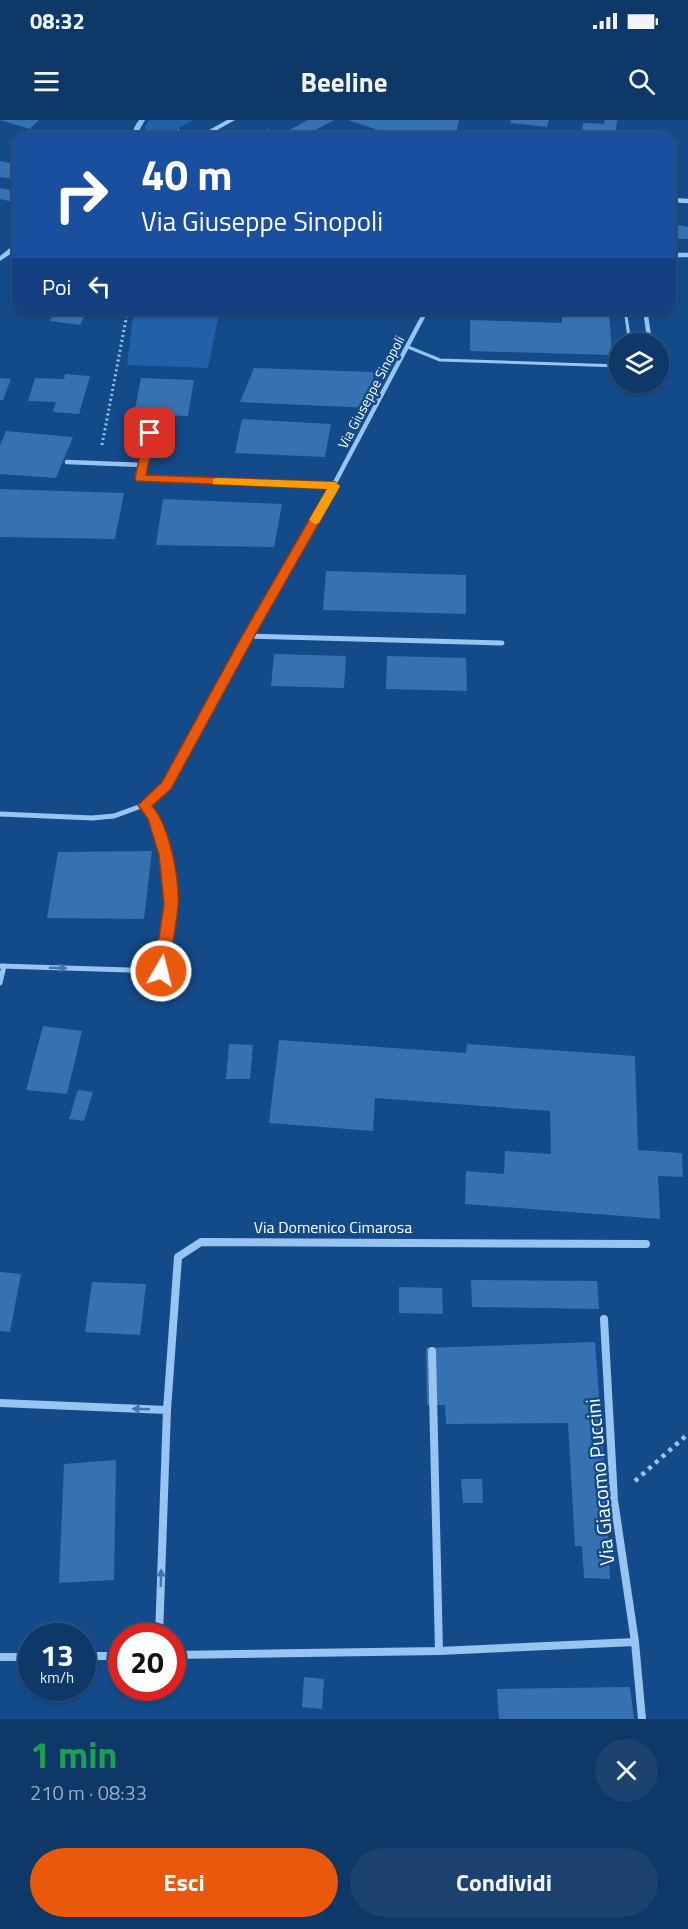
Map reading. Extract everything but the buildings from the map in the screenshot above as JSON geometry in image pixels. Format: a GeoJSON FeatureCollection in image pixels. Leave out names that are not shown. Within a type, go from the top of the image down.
{"type":"FeatureCollection","features":[{"type":"Feature","properties":{"kind":"street"},"geometry":{"type":"LineString","coordinates":[[209,132],[232,120]]}},
{"type":"Feature","properties":{"kind":"street","name":"Via Giuseppe Sinopoli"},"geometry":{"type":"LineString","coordinates":[[0,814],[92,818],[114,816],[144,805],[166,786],[248,636],[335,486],[424,315]]}},
{"type":"Feature","properties":{"kind":"street"},"geometry":{"type":"LineString","coordinates":[[646,315],[648,333]]}},
{"type":"Feature","properties":{"kind":"street"},"geometry":{"type":"LineString","coordinates":[[150,433],[140,478],[335,486]]}},
{"type":"Feature","properties":{"kind":"street"},"geometry":{"type":"LineString","coordinates":[[67,462],[143,465]]}},
{"type":"Feature","properties":{"kind":"street"},"geometry":{"type":"LineString","coordinates":[[248,636],[502,643]]}},
{"type":"Feature","properties":{"kind":"street"},"geometry":{"type":"LineString","coordinates":[[0,983],[2,966],[161,971]]}},
{"type":"Feature","properties":{"kind":"street","name":"Via Domenico Cimarosa"},"geometry":{"type":"LineString","coordinates":[[159,1623],[167,1410],[178,1257],[201,1242],[646,1244]]}},
{"type":"Feature","properties":{"kind":"street","name":"Via Giacomo Puccini"},"geometry":{"type":"LineString","coordinates":[[604,1319],[614,1500],[636,1641],[642,1719]]}},
{"type":"Feature","properties":{"kind":"street"},"geometry":{"type":"LineString","coordinates":[[432,1351],[439,1651]]}},
{"type":"Feature","properties":{"kind":"street"},"geometry":{"type":"LineString","coordinates":[[0,1403],[167,1410]]}},
{"type":"Feature","properties":{"kind":"street"},"geometry":{"type":"LineString","coordinates":[[186,1655],[439,1651],[636,1641]]}},
{"type":"Feature","properties":{"kind":"street"},"geometry":{"type":"LineString","coordinates":[[0,1657],[18,1657]]}},
{"type":"Feature","properties":{"kind":"lane"},"geometry":{"type":"LineString","coordinates":[[626,315],[628,333]]}},
{"type":"Feature","properties":{"kind":"lane"},"geometry":{"type":"LineString","coordinates":[[408,347],[440,360],[609,366]]}},
{"type":"Feature","properties":{"kind":"lane"},"geometry":{"type":"LineString","coordinates":[[144,805],[154,816],[166,855],[171,904],[161,971]]}},
{"type":"Feature","properties":{"kind":"path"},"geometry":{"type":"LineString","coordinates":[[99,463],[127,315]]}},
{"type":"Feature","properties":{"kind":"path"},"geometry":{"type":"LineString","coordinates":[[614,1500],[688,1434]]}},
{"type":"Feature","properties":{"kind":"shaded area"},"geometry":{"type":"Polygon","coordinates":[[[149,120],[194,120],[171,132],[146,132],[145,127],[149,120]]]}},
{"type":"Feature","properties":{"kind":"shaded area"},"geometry":{"type":"Polygon","coordinates":[[[133,315],[219,315],[208,368],[127,365],[133,315]]]}},
{"type":"Feature","properties":{"kind":"waterway"},"geometry":{"type":"LineString","coordinates":[[136,132],[142,120]]}},
{"type":"Feature","properties":{"kind":"slow traffic"},"geometry":{"type":"LineString","coordinates":[[217,481],[335,486],[315,520]]}},
{"type":"Feature","properties":{"kind":"route"},"geometry":{"type":"LineString","coordinates":[[150,433],[140,478],[335,486],[248,636],[166,786],[144,805],[154,816],[166,855],[171,904],[161,971]]}}]}
